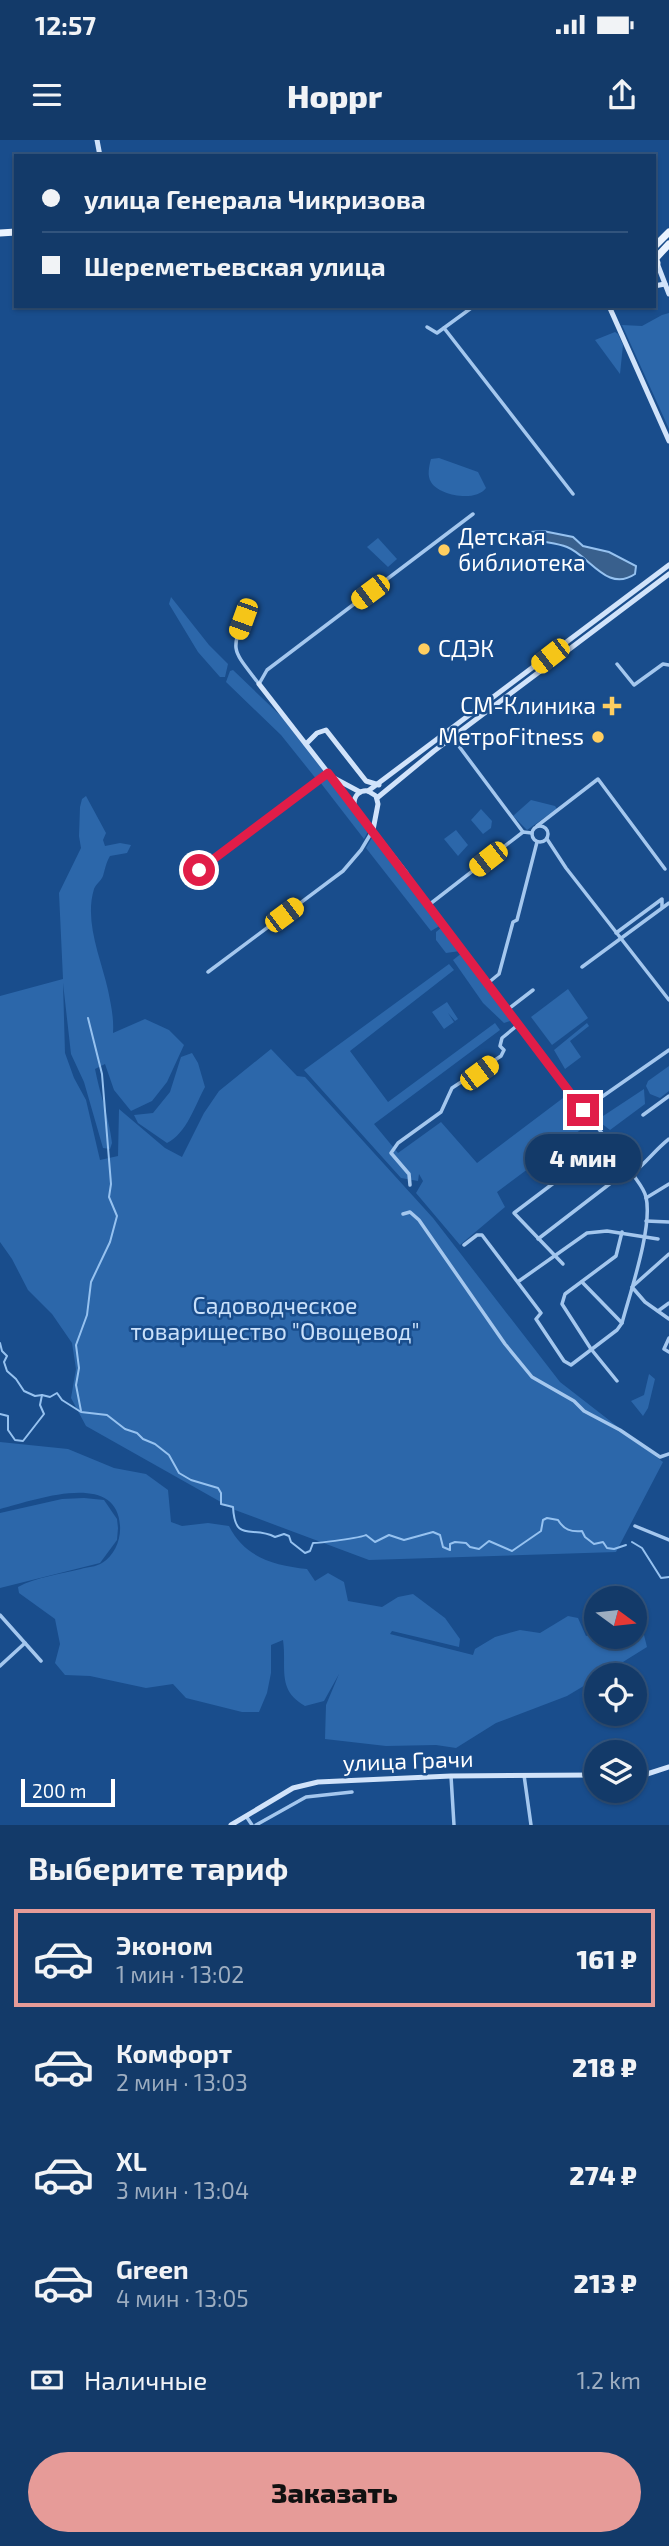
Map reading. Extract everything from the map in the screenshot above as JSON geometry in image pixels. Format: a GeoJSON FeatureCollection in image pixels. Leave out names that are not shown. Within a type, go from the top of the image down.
{"type":"FeatureCollection","features":[{"type":"Feature","properties":{"kind":"main road"},"geometry":{"type":"LineString","coordinates":[[656,245],[669,232]]}},
{"type":"Feature","properties":{"kind":"main road"},"geometry":{"type":"LineString","coordinates":[[656,266],[669,244]]}},
{"type":"Feature","properties":{"kind":"street"},"geometry":{"type":"LineString","coordinates":[[656,266],[669,294]]}},
{"type":"Feature","properties":{"kind":"street"},"geometry":{"type":"LineString","coordinates":[[656,286],[665,284]]}},
{"type":"Feature","properties":{"kind":"street"},"geometry":{"type":"LineString","coordinates":[[428,327],[437,333],[471,308]]}},
{"type":"Feature","properties":{"kind":"street"},"geometry":{"type":"LineString","coordinates":[[610,308],[669,441]]}},
{"type":"Feature","properties":{"kind":"street"},"geometry":{"type":"LineString","coordinates":[[444,328],[573,494]]}},
{"type":"Feature","properties":{"kind":"street"},"geometry":{"type":"LineString","coordinates":[[260,684],[268,670],[473,514]]}},
{"type":"Feature","properties":{"kind":"street"},"geometry":{"type":"LineString","coordinates":[[328,773],[360,792],[379,785],[669,565]]}},
{"type":"Feature","properties":{"kind":"street"},"geometry":{"type":"LineString","coordinates":[[208,972],[343,871],[361,850],[373,830],[377,798],[434,751],[669,574]]}},
{"type":"Feature","properties":{"kind":"street"},"geometry":{"type":"LineString","coordinates":[[247,608],[235,642],[235,653],[361,813],[642,1187],[646,1198],[646,1221],[638,1268],[622,1324],[617,1331],[571,1365],[564,1361],[536,1320],[541,1313],[482,1235],[477,1235],[464,1245]]}},
{"type":"Feature","properties":{"kind":"street"},"geometry":{"type":"LineString","coordinates":[[617,664],[634,685],[663,664],[669,665]]}},
{"type":"Feature","properties":{"kind":"street"},"geometry":{"type":"LineString","coordinates":[[306,744],[317,733],[326,730],[366,781],[368,791],[377,798]]}},
{"type":"Feature","properties":{"kind":"street"},"geometry":{"type":"LineString","coordinates":[[458,745],[523,832]]}},
{"type":"Feature","properties":{"kind":"street"},"geometry":{"type":"LineString","coordinates":[[205,878],[199,870],[328,773]]}},
{"type":"Feature","properties":{"kind":"street"},"geometry":{"type":"LineString","coordinates":[[547,839],[543,843],[537,842],[532,833],[598,779],[666,869]]}},
{"type":"Feature","properties":{"kind":"street"},"geometry":{"type":"LineString","coordinates":[[366,781],[379,785]]}},
{"type":"Feature","properties":{"kind":"street"},"geometry":{"type":"LineString","coordinates":[[354,805],[355,797],[360,792]]}},
{"type":"Feature","properties":{"kind":"street"},"geometry":{"type":"LineString","coordinates":[[361,813],[371,813],[376,809]]}},
{"type":"Feature","properties":{"kind":"street"},"geometry":{"type":"LineString","coordinates":[[537,827],[547,829],[547,839],[566,868],[669,1000]]}},
{"type":"Feature","properties":{"kind":"street"},"geometry":{"type":"LineString","coordinates":[[429,904],[523,832],[532,833]]}},
{"type":"Feature","properties":{"kind":"street"},"geometry":{"type":"LineString","coordinates":[[488,983],[500,972],[513,922],[517,920],[537,842]]}},
{"type":"Feature","properties":{"kind":"street"},"geometry":{"type":"LineString","coordinates":[[616,933],[662,900],[663,907]]}},
{"type":"Feature","properties":{"kind":"street"},"geometry":{"type":"LineString","coordinates":[[582,967],[669,903]]}},
{"type":"Feature","properties":{"kind":"street"},"geometry":{"type":"LineString","coordinates":[[507,1010],[533,990]]}},
{"type":"Feature","properties":{"kind":"street"},"geometry":{"type":"LineString","coordinates":[[410,1185],[409,1174],[391,1153],[398,1143],[441,1112],[452,1088],[501,1056],[504,1051],[500,1046],[502,1038],[519,1024]]}},
{"type":"Feature","properties":{"kind":"street"},"geometry":{"type":"LineString","coordinates":[[583,1110],[669,1050]]}},
{"type":"Feature","properties":{"kind":"street"},"geometry":{"type":"LineString","coordinates":[[643,1115],[669,1096]]}},
{"type":"Feature","properties":{"kind":"street"},"geometry":{"type":"LineString","coordinates":[[537,1239],[650,1159],[652,1152],[669,1139]]}},
{"type":"Feature","properties":{"kind":"street"},"geometry":{"type":"LineString","coordinates":[[563,1264],[514,1213],[608,1142]]}},
{"type":"Feature","properties":{"kind":"street"},"geometry":{"type":"LineString","coordinates":[[646,1198],[669,1184]]}},
{"type":"Feature","properties":{"kind":"street"},"geometry":{"type":"LineString","coordinates":[[403,1214],[410,1212],[419,1220],[505,1344],[532,1377],[660,1457],[669,1454]]}},
{"type":"Feature","properties":{"kind":"street"},"geometry":{"type":"LineString","coordinates":[[646,1221],[669,1222]]}},
{"type":"Feature","properties":{"kind":"street"},"geometry":{"type":"LineString","coordinates":[[617,1381],[562,1304],[565,1294],[615,1256],[622,1232]]}},
{"type":"Feature","properties":{"kind":"street"},"geometry":{"type":"LineString","coordinates":[[519,1281],[587,1233],[622,1232],[658,1239]]}},
{"type":"Feature","properties":{"kind":"street"},"geometry":{"type":"LineString","coordinates":[[632,1287],[669,1254]]}},
{"type":"Feature","properties":{"kind":"street"},"geometry":{"type":"LineString","coordinates":[[582,1282],[622,1324]]}},
{"type":"Feature","properties":{"kind":"street"},"geometry":{"type":"LineString","coordinates":[[632,1287],[645,1302],[669,1319]]}},
{"type":"Feature","properties":{"kind":"street"},"geometry":{"type":"LineString","coordinates":[[658,1311],[669,1303]]}},
{"type":"Feature","properties":{"kind":"street"},"geometry":{"type":"LineString","coordinates":[[669,1338],[664,1349],[669,1352]]}},
{"type":"Feature","properties":{"kind":"street"},"geometry":{"type":"LineString","coordinates":[[635,1526],[669,1540]]}},
{"type":"Feature","properties":{"kind":"street"},"geometry":{"type":"LineString","coordinates":[[1,1618],[41,1661]]}},
{"type":"Feature","properties":{"kind":"street"},"geometry":{"type":"LineString","coordinates":[[0,1666],[25,1643]]}},
{"type":"Feature","properties":{"kind":"street"},"geometry":{"type":"LineString","coordinates":[[647,1774],[669,1767]]}},
{"type":"Feature","properties":{"kind":"street"},"geometry":{"type":"LineString","coordinates":[[524,1775],[531,1825]]}},
{"type":"Feature","properties":{"kind":"street","name":"улица Грачи"},"geometry":{"type":"LineString","coordinates":[[231,1825],[304,1784],[451,1776],[584,1775]]}},
{"type":"Feature","properties":{"kind":"street"},"geometry":{"type":"LineString","coordinates":[[451,1776],[454,1825]]}},
{"type":"Feature","properties":{"kind":"street"},"geometry":{"type":"LineString","coordinates":[[246,1816],[254,1825],[306,1797],[352,1792]]}},
{"type":"Feature","properties":{"kind":"green space"},"geometry":{"type":"Polygon","coordinates":[[[669,313],[669,429],[622,325],[642,326],[669,313]]]}},
{"type":"Feature","properties":{"kind":"green space"},"geometry":{"type":"Polygon","coordinates":[[[615,332],[623,345],[620,374],[595,340],[615,332]]]}},
{"type":"Feature","properties":{"kind":"green space"},"geometry":{"type":"Polygon","coordinates":[[[439,458],[478,472],[486,488],[481,493],[466,496],[441,491],[431,482],[429,474],[431,459],[439,458]]]}},
{"type":"Feature","properties":{"kind":"green space"},"geometry":{"type":"Polygon","coordinates":[[[378,538],[397,559],[388,567],[367,547],[378,538]]]}},
{"type":"Feature","properties":{"kind":"green space"},"geometry":{"type":"Polygon","coordinates":[[[171,597],[209,645],[228,664],[225,677],[220,677],[198,652],[169,604],[171,597]]]}},
{"type":"Feature","properties":{"kind":"green space"},"geometry":{"type":"Polygon","coordinates":[[[233,670],[284,719],[327,773],[317,780],[281,735],[226,682],[233,670]]]}},
{"type":"Feature","properties":{"kind":"green space"},"geometry":{"type":"Polygon","coordinates":[[[329,776],[369,830],[364,839],[320,782],[329,776]]]}},
{"type":"Feature","properties":{"kind":"green space","name":"Садоводческое товарищество \"Овощевод\""},"geometry":{"type":"Polygon","coordinates":[[[86,796],[106,833],[103,840],[105,846],[120,843],[131,845],[127,853],[110,856],[103,876],[94,889],[91,902],[92,927],[110,1001],[113,1033],[145,1019],[169,1030],[184,1045],[167,1082],[152,1101],[131,1111],[114,1090],[105,1064],[95,1069],[112,1143],[110,1149],[103,1148],[84,1082],[71,1054],[63,983],[65,1053],[86,1100],[100,1160],[118,1156],[119,1109],[165,1148],[182,1157],[204,1113],[219,1091],[271,1049],[297,1076],[305,1077],[433,1218],[560,1382],[663,1462],[616,1552],[369,1560],[235,1510],[86,1426],[71,1398],[76,1369],[72,1343],[52,1314],[28,1290],[0,1242],[0,996],[63,979],[59,893],[81,848],[80,807],[86,796]]]}},
{"type":"Feature","properties":{"kind":"green space"},"geometry":{"type":"Polygon","coordinates":[[[531,800],[555,806],[557,809],[527,830],[513,816],[531,800]]]}},
{"type":"Feature","properties":{"kind":"green space"},"geometry":{"type":"Polygon","coordinates":[[[481,809],[492,821],[491,828],[483,834],[471,820],[481,809]]]}},
{"type":"Feature","properties":{"kind":"green space"},"geometry":{"type":"Polygon","coordinates":[[[456,830],[468,845],[458,856],[444,839],[456,830]]]}},
{"type":"Feature","properties":{"kind":"green space"},"geometry":{"type":"Polygon","coordinates":[[[373,836],[441,925],[431,931],[366,848],[373,836]]]}},
{"type":"Feature","properties":{"kind":"green space"},"geometry":{"type":"Polygon","coordinates":[[[442,927],[460,951],[446,953],[436,940],[436,932],[442,927]]]}},
{"type":"Feature","properties":{"kind":"green space"},"geometry":{"type":"Polygon","coordinates":[[[462,953],[513,1020],[504,1023],[483,1003],[453,960],[462,953]]]}},
{"type":"Feature","properties":{"kind":"green space"},"geometry":{"type":"Polygon","coordinates":[[[449,964],[454,970],[350,1051],[388,1102],[495,1023],[500,1030],[374,1124],[398,1153],[441,1122],[477,1163],[563,1098],[587,1125],[497,1192],[505,1207],[460,1245],[416,1193],[423,1181],[419,1174],[418,1181],[401,1178],[304,1070],[449,964]]]}},
{"type":"Feature","properties":{"kind":"green space"},"geometry":{"type":"Polygon","coordinates":[[[568,989],[588,1018],[552,1045],[531,1017],[568,989]]]}},
{"type":"Feature","properties":{"kind":"green space"},"geometry":{"type":"Polygon","coordinates":[[[447,1002],[458,1019],[455,1021],[448,1013],[454,1022],[444,1029],[432,1012],[447,1002]]]}},
{"type":"Feature","properties":{"kind":"green space"},"geometry":{"type":"Polygon","coordinates":[[[587,1023],[589,1026],[570,1041],[581,1057],[565,1069],[554,1050],[587,1023]]]}},
{"type":"Feature","properties":{"kind":"green space"},"geometry":{"type":"Polygon","coordinates":[[[192,1053],[205,1087],[185,1126],[167,1143],[138,1123],[134,1115],[153,1113],[170,1092],[181,1057],[192,1053]]]}},
{"type":"Feature","properties":{"kind":"green space"},"geometry":{"type":"Polygon","coordinates":[[[669,1066],[669,1091],[660,1098],[650,1094],[646,1086],[648,1081],[669,1066]]]}},
{"type":"Feature","properties":{"kind":"green space"},"geometry":{"type":"Polygon","coordinates":[[[644,1089],[645,1104],[610,1130],[597,1120],[644,1089]]]}},
{"type":"Feature","properties":{"kind":"green space"},"geometry":{"type":"Polygon","coordinates":[[[649,1374],[655,1379],[648,1408],[643,1416],[631,1401],[644,1395],[649,1374]]]}},
{"type":"Feature","properties":{"kind":"green space"},"geometry":{"type":"Polygon","coordinates":[[[0,1442],[68,1449],[114,1468],[146,1474],[168,1490],[171,1522],[182,1526],[208,1523],[229,1526],[243,1546],[262,1558],[307,1569],[315,1581],[328,1573],[344,1582],[348,1601],[382,1607],[398,1597],[413,1594],[445,1618],[460,1639],[459,1647],[392,1631],[390,1634],[473,1655],[475,1649],[495,1637],[520,1630],[540,1633],[568,1616],[578,1618],[584,1632],[584,1649],[644,1649],[621,1663],[584,1663],[584,1686],[567,1696],[496,1723],[456,1748],[436,1745],[386,1746],[325,1739],[326,1705],[339,1674],[324,1701],[305,1706],[296,1700],[286,1685],[283,1640],[271,1645],[271,1673],[259,1712],[242,1712],[186,1698],[173,1684],[146,1688],[90,1676],[65,1675],[55,1663],[60,1644],[55,1619],[19,1593],[18,1587],[41,1578],[97,1565],[106,1560],[116,1547],[119,1537],[120,1526],[115,1509],[105,1498],[89,1493],[71,1493],[0,1509],[0,1442]]]}},
{"type":"Feature","properties":{"kind":"green space"},"geometry":{"type":"Polygon","coordinates":[[[62,1499],[104,1500],[117,1519],[117,1540],[100,1563],[0,1588],[0,1513],[62,1499]]]}},
{"type":"Feature","properties":{"kind":"shaded area"},"geometry":{"type":"Polygon","coordinates":[[[543,531],[573,537],[583,546],[609,552],[636,566],[635,574],[625,579],[607,576],[567,547],[530,538],[531,532],[543,531]]]}},
{"type":"Feature","properties":{"kind":"waterway"},"geometry":{"type":"LineString","coordinates":[[81,1411],[76,1385],[79,1368],[76,1345],[87,1315],[91,1282],[110,1242],[117,1216],[109,1197],[111,1184],[102,1074],[88,1018]]}},
{"type":"Feature","properties":{"kind":"waterway"},"geometry":{"type":"LineString","coordinates":[[0,1343],[7,1356],[4,1362],[7,1371],[24,1391],[35,1396],[50,1397],[57,1393],[62,1400],[81,1412],[107,1415],[169,1455],[179,1473],[191,1480],[218,1488],[221,1504],[233,1507],[234,1518],[241,1530],[275,1537],[284,1534],[305,1553],[310,1551],[313,1543],[366,1535],[375,1542],[389,1535],[404,1540],[433,1532],[440,1535],[443,1547],[450,1550],[450,1544],[455,1542],[466,1543],[479,1549],[489,1541],[512,1551],[541,1531],[543,1520],[547,1518],[558,1520],[568,1530],[582,1531],[594,1544],[603,1542],[607,1548],[614,1549],[626,1545]]}},
{"type":"Feature","properties":{"kind":"waterway"},"geometry":{"type":"LineString","coordinates":[[0,1414],[8,1416],[8,1430],[15,1440],[23,1441],[44,1414],[40,1405],[42,1395]]}},
{"type":"Feature","properties":{"kind":"waterway"},"geometry":{"type":"LineString","coordinates":[[632,1542],[642,1548],[661,1578],[669,1577]]}},
{"type":"Feature","properties":{"kind":"place","name":"Детская библиотека"},"geometry":{"type":"Point","coordinates":[444,550]}},
{"type":"Feature","properties":{"kind":"place","name":"СДЭК"},"geometry":{"type":"Point","coordinates":[424,649]}},
{"type":"Feature","properties":{"kind":"place","name":"СМ-Клиника"},"geometry":{"type":"Point","coordinates":[612,706]}},
{"type":"Feature","properties":{"kind":"place","name":"МетроFitness"},"geometry":{"type":"Point","coordinates":[598,737]}},
{"type":"Feature","properties":{"kind":"route"},"geometry":{"type":"LineString","coordinates":[[199,870],[328,773],[361,813],[583,1110]]}}]}
